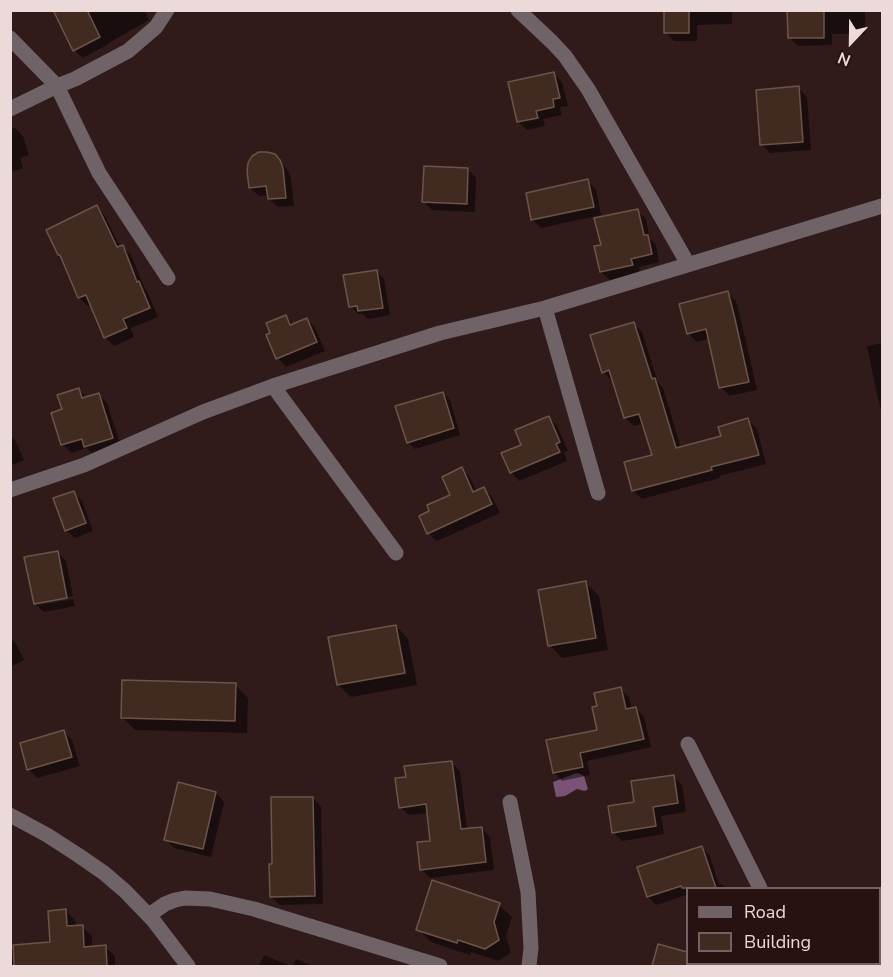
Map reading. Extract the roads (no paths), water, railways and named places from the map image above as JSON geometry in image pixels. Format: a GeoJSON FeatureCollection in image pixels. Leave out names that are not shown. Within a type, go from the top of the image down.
{"type":"FeatureCollection","features":[{"type":"Feature","properties":{"kind":"street"},"geometry":{"type":"LineString","coordinates":[[10,109],[128,51],[156,27],[167,10]]}},
{"type":"Feature","properties":{"kind":"street"},"geometry":{"type":"LineString","coordinates":[[518,10],[565,56],[588,89],[688,264]]}},
{"type":"Feature","properties":{"kind":"street"},"geometry":{"type":"LineString","coordinates":[[10,38],[57,86],[99,173],[168,278]]}},
{"type":"Feature","properties":{"kind":"street"},"geometry":{"type":"LineString","coordinates":[[10,490],[84,465],[203,412],[273,387],[440,333],[545,308],[882,206]]}},
{"type":"Feature","properties":{"kind":"street"},"geometry":{"type":"LineString","coordinates":[[545,308],[598,492]]}},
{"type":"Feature","properties":{"kind":"street"},"geometry":{"type":"LineString","coordinates":[[273,387],[396,553]]}},
{"type":"Feature","properties":{"kind":"street"},"geometry":{"type":"LineString","coordinates":[[688,744],[760,887]]}},
{"type":"Feature","properties":{"kind":"street"},"geometry":{"type":"LineString","coordinates":[[510,802],[528,892],[531,948],[529,966]]}},
{"type":"Feature","properties":{"kind":"street"},"geometry":{"type":"LineString","coordinates":[[10,815],[47,835],[104,873],[149,915],[188,966]]}},
{"type":"Feature","properties":{"kind":"street"},"geometry":{"type":"LineString","coordinates":[[149,915],[165,904],[185,898],[217,900],[254,909],[440,966]]}}]}
